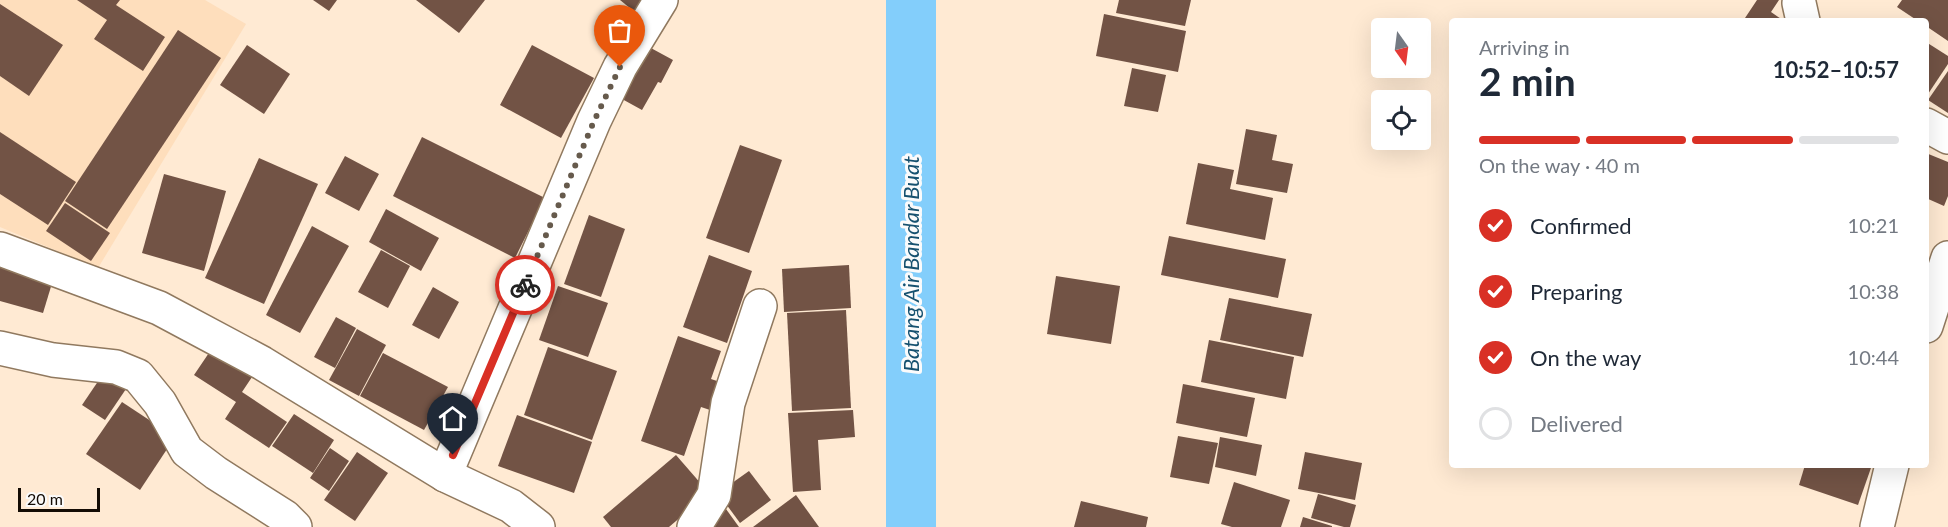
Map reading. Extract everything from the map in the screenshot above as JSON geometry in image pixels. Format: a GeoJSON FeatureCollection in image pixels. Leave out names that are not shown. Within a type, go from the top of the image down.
{"type":"FeatureCollection","features":[{"type":"Feature","properties":{"kind":"street"},"geometry":{"type":"LineString","coordinates":[[445,476],[594,121],[620,67],[661,0]]}},
{"type":"Feature","properties":{"kind":"street"},"geometry":{"type":"LineString","coordinates":[[1929,126],[1948,136]]}},
{"type":"Feature","properties":{"kind":"street"},"geometry":{"type":"LineString","coordinates":[[0,249],[159,308],[262,363],[445,476],[503,517],[538,527]]}},
{"type":"Feature","properties":{"kind":"street"},"geometry":{"type":"LineString","coordinates":[[1929,317],[1948,258]]}},
{"type":"Feature","properties":{"kind":"street"},"geometry":{"type":"LineString","coordinates":[[694,527],[714,495],[728,403],[760,306]]}},
{"type":"Feature","properties":{"kind":"street"},"geometry":{"type":"LineString","coordinates":[[0,348],[53,360],[116,367],[138,376],[160,403],[187,451],[216,473],[285,517],[295,527]]}},
{"type":"Feature","properties":{"kind":"street"},"geometry":{"type":"LineString","coordinates":[[1877,527],[1891,468]]}},
{"type":"Feature","properties":{"kind":"shaded area"},"geometry":{"type":"Polygon","coordinates":[[[0,0],[205,0],[246,24],[98,268],[0,227],[0,0]]]}},
{"type":"Feature","properties":{"kind":"building"},"geometry":{"type":"Polygon","coordinates":[[[77,0],[120,0],[116,5],[165,37],[143,71],[94,39],[107,20],[77,0]]]}},
{"type":"Feature","properties":{"kind":"building"},"geometry":{"type":"Polygon","coordinates":[[[313,0],[337,0],[329,11],[313,0]]]}},
{"type":"Feature","properties":{"kind":"building"},"geometry":{"type":"Polygon","coordinates":[[[416,0],[485,0],[459,33],[416,0]]]}},
{"type":"Feature","properties":{"kind":"building"},"geometry":{"type":"Polygon","coordinates":[[[620,0],[647,0],[636,13],[620,0]]]}},
{"type":"Feature","properties":{"kind":"building"},"geometry":{"type":"Polygon","coordinates":[[[1119,0],[1191,0],[1185,26],[1116,13],[1119,0]]]}},
{"type":"Feature","properties":{"kind":"building"},"geometry":{"type":"Polygon","coordinates":[[[1757,0],[1779,0],[1771,12],[1780,18],[1745,18],[1757,0]]]}},
{"type":"Feature","properties":{"kind":"building"},"geometry":{"type":"Polygon","coordinates":[[[1902,0],[1948,0],[1948,41],[1929,28],[1929,18],[1914,18],[1897,7],[1902,0]]]}},
{"type":"Feature","properties":{"kind":"building"},"geometry":{"type":"Polygon","coordinates":[[[0,4],[63,45],[29,96],[0,76],[0,4]]]}},
{"type":"Feature","properties":{"kind":"building"},"geometry":{"type":"Polygon","coordinates":[[[1104,14],[1186,31],[1178,72],[1096,56],[1104,14]]]}},
{"type":"Feature","properties":{"kind":"building"},"geometry":{"type":"Polygon","coordinates":[[[178,30],[221,58],[107,229],[65,201],[178,30]]]}},
{"type":"Feature","properties":{"kind":"building"},"geometry":{"type":"Polygon","coordinates":[[[1929,44],[1948,56],[1948,64],[1929,92],[1929,44]]]}},
{"type":"Feature","properties":{"kind":"building"},"geometry":{"type":"Polygon","coordinates":[[[247,45],[290,74],[264,114],[220,85],[247,45]]]}},
{"type":"Feature","properties":{"kind":"building"},"geometry":{"type":"Polygon","coordinates":[[[532,45],[594,78],[561,138],[500,105],[532,45]]]}},
{"type":"Feature","properties":{"kind":"building"},"geometry":{"type":"Polygon","coordinates":[[[649,47],[673,60],[661,83],[658,82],[642,110],[622,99],[649,47]]]}},
{"type":"Feature","properties":{"kind":"building"},"geometry":{"type":"Polygon","coordinates":[[[1132,68],[1166,75],[1158,112],[1124,106],[1132,68]]]}},
{"type":"Feature","properties":{"kind":"building"},"geometry":{"type":"Polygon","coordinates":[[[1948,71],[1948,113],[1929,99],[1948,71]]]}},
{"type":"Feature","properties":{"kind":"building"},"geometry":{"type":"Polygon","coordinates":[[[1246,129],[1277,135],[1272,160],[1293,164],[1287,193],[1236,184],[1246,129]]]}},
{"type":"Feature","properties":{"kind":"building"},"geometry":{"type":"Polygon","coordinates":[[[0,132],[76,182],[48,225],[0,194],[0,132]]]}},
{"type":"Feature","properties":{"kind":"building"},"geometry":{"type":"Polygon","coordinates":[[[422,137],[545,198],[515,258],[393,196],[422,137]]]}},
{"type":"Feature","properties":{"kind":"building"},"geometry":{"type":"Polygon","coordinates":[[[740,145],[782,160],[749,253],[706,238],[740,145]]]}},
{"type":"Feature","properties":{"kind":"building"},"geometry":{"type":"Polygon","coordinates":[[[1929,154],[1948,162],[1948,196],[1944,206],[1929,199],[1929,154]]]}},
{"type":"Feature","properties":{"kind":"building"},"geometry":{"type":"Polygon","coordinates":[[[345,156],[379,174],[359,211],[325,193],[345,156]]]}},
{"type":"Feature","properties":{"kind":"building"},"geometry":{"type":"Polygon","coordinates":[[[259,158],[318,184],[264,304],[205,278],[259,158]]]}},
{"type":"Feature","properties":{"kind":"building"},"geometry":{"type":"Polygon","coordinates":[[[1198,163],[1234,170],[1230,189],[1273,198],[1265,240],[1186,224],[1198,163]]]}},
{"type":"Feature","properties":{"kind":"building"},"geometry":{"type":"Polygon","coordinates":[[[164,174],[226,191],[204,271],[142,253],[164,174]]]}},
{"type":"Feature","properties":{"kind":"building"},"geometry":{"type":"Polygon","coordinates":[[[65,203],[110,233],[91,261],[46,231],[65,203]]]}},
{"type":"Feature","properties":{"kind":"building"},"geometry":{"type":"Polygon","coordinates":[[[386,209],[439,238],[421,271],[369,242],[386,209]]]}},
{"type":"Feature","properties":{"kind":"building"},"geometry":{"type":"Polygon","coordinates":[[[589,215],[625,229],[601,297],[564,284],[589,215]]]}},
{"type":"Feature","properties":{"kind":"building"},"geometry":{"type":"Polygon","coordinates":[[[312,226],[349,246],[300,333],[266,315],[312,226]]]}},
{"type":"Feature","properties":{"kind":"building"},"geometry":{"type":"Polygon","coordinates":[[[1169,236],[1286,259],[1278,298],[1161,275],[1169,236]]]}},
{"type":"Feature","properties":{"kind":"building"},"geometry":{"type":"Polygon","coordinates":[[[381,250],[410,266],[388,308],[358,292],[381,250]]]}},
{"type":"Feature","properties":{"kind":"building"},"geometry":{"type":"Polygon","coordinates":[[[709,255],[752,271],[727,343],[683,327],[709,255]]]}},
{"type":"Feature","properties":{"kind":"building"},"geometry":{"type":"Polygon","coordinates":[[[0,264],[53,280],[43,313],[0,301],[0,264]]]}},
{"type":"Feature","properties":{"kind":"building"},"geometry":{"type":"Polygon","coordinates":[[[849,265],[851,308],[784,312],[782,269],[849,265]]]}},
{"type":"Feature","properties":{"kind":"building"},"geometry":{"type":"Polygon","coordinates":[[[1056,276],[1120,286],[1111,344],[1047,334],[1056,276]]]}},
{"type":"Feature","properties":{"kind":"building"},"geometry":{"type":"Polygon","coordinates":[[[558,286],[608,303],[588,357],[539,340],[558,286]]]}},
{"type":"Feature","properties":{"kind":"building"},"geometry":{"type":"Polygon","coordinates":[[[433,287],[459,302],[439,339],[412,325],[433,287]]]}},
{"type":"Feature","properties":{"kind":"building"},"geometry":{"type":"Polygon","coordinates":[[[1229,298],[1312,314],[1303,357],[1220,340],[1229,298]]]}},
{"type":"Feature","properties":{"kind":"building"},"geometry":{"type":"Polygon","coordinates":[[[846,310],[851,408],[792,411],[787,313],[846,310]]]}},
{"type":"Feature","properties":{"kind":"building"},"geometry":{"type":"Polygon","coordinates":[[[336,317],[356,328],[335,368],[314,357],[336,317]]]}},
{"type":"Feature","properties":{"kind":"building"},"geometry":{"type":"Polygon","coordinates":[[[357,329],[386,345],[359,396],[329,380],[357,329]]]}},
{"type":"Feature","properties":{"kind":"building"},"geometry":{"type":"Polygon","coordinates":[[[678,336],[721,351],[711,379],[729,385],[719,413],[701,407],[684,456],[641,441],[678,336]]]}},
{"type":"Feature","properties":{"kind":"building"},"geometry":{"type":"Polygon","coordinates":[[[1209,340],[1294,357],[1286,399],[1201,382],[1209,340]]]}},
{"type":"Feature","properties":{"kind":"building"},"geometry":{"type":"Polygon","coordinates":[[[217,341],[258,368],[242,392],[287,422],[269,448],[225,419],[236,402],[194,375],[217,341]]]}},
{"type":"Feature","properties":{"kind":"building"},"geometry":{"type":"Polygon","coordinates":[[[548,347],[617,371],[592,440],[524,415],[548,347]]]}},
{"type":"Feature","properties":{"kind":"building"},"geometry":{"type":"Polygon","coordinates":[[[383,353],[448,387],[424,430],[360,396],[383,353]]]}},
{"type":"Feature","properties":{"kind":"building"},"geometry":{"type":"Polygon","coordinates":[[[103,374],[126,389],[105,420],[82,405],[103,374]]]}},
{"type":"Feature","properties":{"kind":"building"},"geometry":{"type":"Polygon","coordinates":[[[1183,384],[1255,398],[1247,437],[1176,423],[1183,384]]]}},
{"type":"Feature","properties":{"kind":"building"},"geometry":{"type":"Polygon","coordinates":[[[122,402],[175,437],[140,490],[86,454],[122,402]]]}},
{"type":"Feature","properties":{"kind":"building"},"geometry":{"type":"Polygon","coordinates":[[[853,410],[855,437],[818,440],[821,490],[793,492],[788,413],[853,410]]]}},
{"type":"Feature","properties":{"kind":"building"},"geometry":{"type":"Polygon","coordinates":[[[294,414],[334,440],[313,473],[272,446],[294,414]]]}},
{"type":"Feature","properties":{"kind":"building"},"geometry":{"type":"Polygon","coordinates":[[[517,415],[592,442],[574,493],[498,466],[517,415]]]}},
{"type":"Feature","properties":{"kind":"building"},"geometry":{"type":"Polygon","coordinates":[[[1178,436],[1218,443],[1209,484],[1170,477],[1178,436]]]}},
{"type":"Feature","properties":{"kind":"building"},"geometry":{"type":"Polygon","coordinates":[[[1220,437],[1262,445],[1256,476],[1215,467],[1220,437]]]}},
{"type":"Feature","properties":{"kind":"building"},"geometry":{"type":"Polygon","coordinates":[[[330,448],[349,461],[329,491],[310,478],[330,448]]]}},
{"type":"Feature","properties":{"kind":"building"},"geometry":{"type":"Polygon","coordinates":[[[357,452],[388,473],[355,521],[324,500],[357,452]]]}},
{"type":"Feature","properties":{"kind":"building"},"geometry":{"type":"Polygon","coordinates":[[[1305,452],[1362,463],[1355,500],[1298,489],[1305,452]]]}},
{"type":"Feature","properties":{"kind":"building"},"geometry":{"type":"Polygon","coordinates":[[[676,455],[709,493],[669,527],[611,527],[603,517],[676,455]]]}},
{"type":"Feature","properties":{"kind":"building"},"geometry":{"type":"Polygon","coordinates":[[[1804,468],[1871,468],[1858,505],[1799,485],[1804,468]]]}},
{"type":"Feature","properties":{"kind":"building"},"geometry":{"type":"Polygon","coordinates":[[[749,471],[771,500],[740,523],[718,493],[749,471]]]}},
{"type":"Feature","properties":{"kind":"building"},"geometry":{"type":"Polygon","coordinates":[[[1234,482],[1290,500],[1281,527],[1232,527],[1221,524],[1234,482]]]}},
{"type":"Feature","properties":{"kind":"building"},"geometry":{"type":"Polygon","coordinates":[[[1318,494],[1356,505],[1350,527],[1311,518],[1318,494]]]}},
{"type":"Feature","properties":{"kind":"building"},"geometry":{"type":"Polygon","coordinates":[[[796,495],[819,527],[753,527],[796,495]]]}},
{"type":"Feature","properties":{"kind":"building"},"geometry":{"type":"Polygon","coordinates":[[[1081,501],[1148,517],[1146,527],[1074,527],[1081,501]]]}},
{"type":"Feature","properties":{"kind":"building"},"geometry":{"type":"Polygon","coordinates":[[[726,509],[739,527],[709,527],[707,524],[726,509]]]}},
{"type":"Feature","properties":{"kind":"building"},"geometry":{"type":"Polygon","coordinates":[[[1303,517],[1332,526],[1332,527],[1300,527],[1303,517]]]}},
{"type":"Feature","properties":{"kind":"waterway","name":"Batang Air Bandar Buat"},"geometry":{"type":"LineString","coordinates":[[911,0],[911,527]]}},
{"type":"Feature","properties":{"kind":"way so far"},"geometry":{"type":"LineString","coordinates":[[525,285],[594,121],[620,67]]}},
{"type":"Feature","properties":{"kind":"route"},"geometry":{"type":"LineString","coordinates":[[453,455],[525,285]]}}]}
